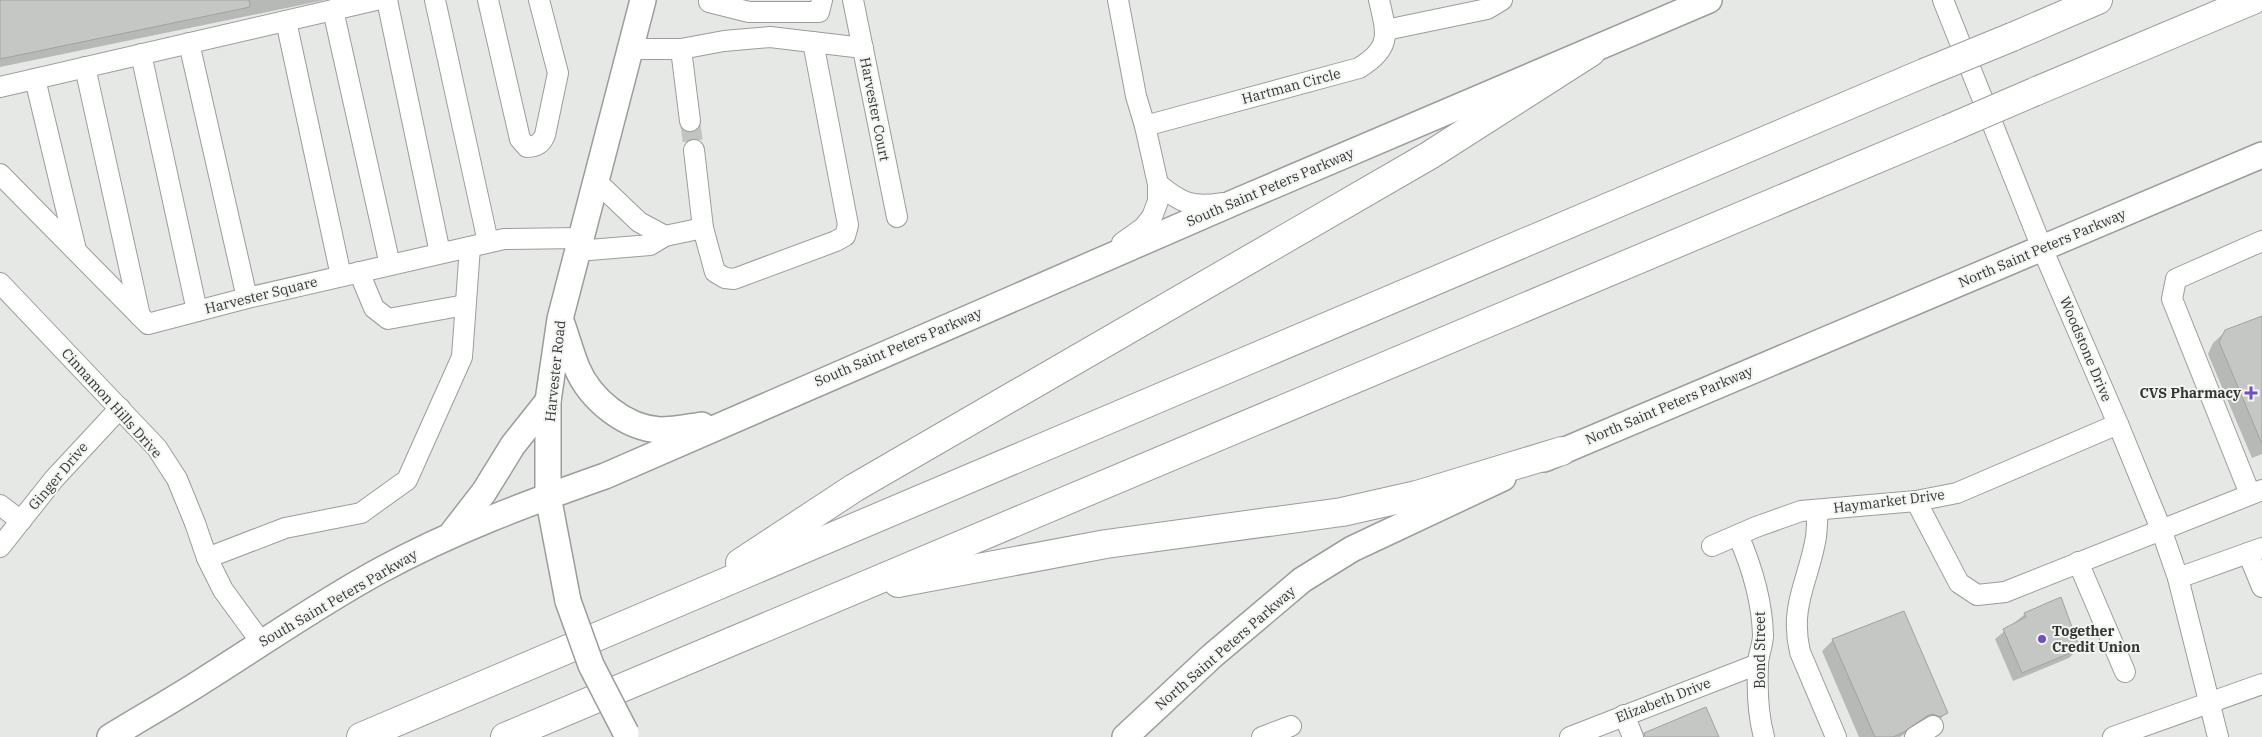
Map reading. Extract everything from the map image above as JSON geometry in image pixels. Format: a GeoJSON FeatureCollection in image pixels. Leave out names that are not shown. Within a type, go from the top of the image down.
{"type":"FeatureCollection","features":[{"type":"Feature","properties":{"kind":"highway"},"geometry":{"type":"LineString","coordinates":[[361,737],[2098,0]]}},
{"type":"Feature","properties":{"kind":"highway"},"geometry":{"type":"LineString","coordinates":[[505,737],[2253,0]]}},
{"type":"Feature","properties":{"kind":"highway"},"geometry":{"type":"LineString","coordinates":[[685,600],[854,488],[1430,155],[1591,52]]}},
{"type":"Feature","properties":{"kind":"highway"},"geometry":{"type":"LineString","coordinates":[[840,595],[1097,545],[1342,512],[1417,495],[1562,450]]}},
{"type":"Feature","properties":{"kind":"main road","name":"Harvester Road"},"geometry":{"type":"LineString","coordinates":[[627,735],[591,665],[568,601],[548,496],[548,401],[560,319],[643,0]]}},
{"type":"Feature","properties":{"kind":"main road","name":"South Saint Peters Parkway"},"geometry":{"type":"LineString","coordinates":[[110,737],[204,681],[260,642],[381,570],[449,537],[504,512],[605,476],[1242,199],[1710,0]]}},
{"type":"Feature","properties":{"kind":"main road","name":"North Saint Peters Parkway"},"geometry":{"type":"LineString","coordinates":[[1125,737],[1212,656],[1302,580],[1352,549],[1562,450],[2262,155]]}},
{"type":"Feature","properties":{"kind":"main road"},"geometry":{"type":"LineString","coordinates":[[560,319],[578,369],[597,399],[620,416],[638,425],[659,430],[724,423]]}},
{"type":"Feature","properties":{"kind":"main road"},"geometry":{"type":"LineString","coordinates":[[449,537],[469,514],[513,445],[548,401]]}},
{"type":"Feature","properties":{"kind":"street"},"geometry":{"type":"LineString","coordinates":[[0,87],[376,0]]}},
{"type":"Feature","properties":{"kind":"street"},"geometry":{"type":"LineString","coordinates":[[387,0],[440,254]]}},
{"type":"Feature","properties":{"kind":"street"},"geometry":{"type":"LineString","coordinates":[[207,558],[286,528],[361,513],[408,480],[462,357],[466,306],[479,245],[435,0]]}},
{"type":"Feature","properties":{"kind":"street"},"geometry":{"type":"LineString","coordinates":[[488,0],[520,140],[527,147],[532,147],[542,142],[546,135],[558,73],[539,0]]}},
{"type":"Feature","properties":{"kind":"street"},"geometry":{"type":"LineString","coordinates":[[709,0],[709,2],[749,12],[819,12],[822,0]]}},
{"type":"Feature","properties":{"kind":"street","name":"Harvester Court"},"geometry":{"type":"LineString","coordinates":[[853,0],[897,217]]}},
{"type":"Feature","properties":{"kind":"street"},"geometry":{"type":"LineString","coordinates":[[1106,258],[1144,228],[1152,216],[1158,200],[1158,184],[1136,96],[1118,0]]}},
{"type":"Feature","properties":{"kind":"street"},"geometry":{"type":"LineString","coordinates":[[1379,0],[1386,30],[1487,9],[1502,0]]}},
{"type":"Feature","properties":{"kind":"street","name":"Woodstone Drive"},"geometry":{"type":"LineString","coordinates":[[1943,0],[2042,248],[2161,529],[2178,578],[2218,737]]}},
{"type":"Feature","properties":{"kind":"street"},"geometry":{"type":"LineString","coordinates":[[333,10],[390,265]]}},
{"type":"Feature","properties":{"kind":"street"},"geometry":{"type":"LineString","coordinates":[[286,21],[350,274],[374,308],[388,319],[466,306]]}},
{"type":"Feature","properties":{"kind":"street","name":"Hartman Circle"},"geometry":{"type":"LineString","coordinates":[[1145,126],[1359,68],[1375,58],[1385,44],[1386,30]]}},
{"type":"Feature","properties":{"kind":"street"},"geometry":{"type":"LineString","coordinates":[[630,49],[681,49],[724,41],[770,37],[863,48]]}},
{"type":"Feature","properties":{"kind":"street"},"geometry":{"type":"LineString","coordinates":[[694,150],[703,228],[715,272],[725,278],[734,279],[845,236],[848,225],[813,42]]}},
{"type":"Feature","properties":{"kind":"street"},"geometry":{"type":"LineString","coordinates":[[189,43],[247,298]]}},
{"type":"Feature","properties":{"kind":"street"},"geometry":{"type":"LineString","coordinates":[[681,49],[690,121]]}},
{"type":"Feature","properties":{"kind":"street"},"geometry":{"type":"LineString","coordinates":[[141,54],[196,311]]}},
{"type":"Feature","properties":{"kind":"street"},"geometry":{"type":"LineString","coordinates":[[85,67],[140,316]]}},
{"type":"Feature","properties":{"kind":"street"},"geometry":{"type":"LineString","coordinates":[[35,79],[76,250]]}},
{"type":"Feature","properties":{"kind":"street"},"geometry":{"type":"LineString","coordinates":[[0,174],[140,316]]}},
{"type":"Feature","properties":{"kind":"street"},"geometry":{"type":"LineString","coordinates":[[596,181],[639,222],[666,236]]}},
{"type":"Feature","properties":{"kind":"street"},"geometry":{"type":"LineString","coordinates":[[1158,184],[1173,196],[1198,206],[1242,199]]}},
{"type":"Feature","properties":{"kind":"street","name":"Harvester Square"},"geometry":{"type":"LineString","coordinates":[[140,316],[148,324],[247,298],[504,239],[579,244],[650,245],[666,236],[703,228]]}},
{"type":"Feature","properties":{"kind":"street"},"geometry":{"type":"LineString","coordinates":[[1916,501],[1959,583],[1977,595],[2006,592],[2256,492],[2172,299],[2176,279],[2262,242]]}},
{"type":"Feature","properties":{"kind":"street","name":"Cinnamon Hills Drive"},"geometry":{"type":"LineString","coordinates":[[0,282],[157,448],[177,479],[207,558],[223,590],[260,642]]}},
{"type":"Feature","properties":{"kind":"street","name":"Ginger Drive"},"geometry":{"type":"LineString","coordinates":[[0,547],[82,446],[120,408]]}},
{"type":"Feature","properties":{"kind":"street","name":"Haymarket Drive"},"geometry":{"type":"LineString","coordinates":[[1712,546],[1801,511],[1916,501],[1957,493],[2118,424]]}},
{"type":"Feature","properties":{"kind":"street"},"geometry":{"type":"LineString","coordinates":[[0,505],[21,521]]}},
{"type":"Feature","properties":{"kind":"street"},"geometry":{"type":"LineString","coordinates":[[1818,510],[1816,538],[1800,588],[1796,637],[1800,652],[1836,737]]}},
{"type":"Feature","properties":{"kind":"street","name":"Bond Street"},"geometry":{"type":"LineString","coordinates":[[1738,536],[1749,560],[1761,607],[1763,637],[1758,664],[1760,725],[1764,737]]}},
{"type":"Feature","properties":{"kind":"street"},"geometry":{"type":"LineString","coordinates":[[2178,578],[2255,550],[2262,587]]}},
{"type":"Feature","properties":{"kind":"street"},"geometry":{"type":"LineString","coordinates":[[2078,562],[2125,672]]}},
{"type":"Feature","properties":{"kind":"street","name":"Elizabeth Drive"},"geometry":{"type":"LineString","coordinates":[[1570,737],[1758,664]]}},
{"type":"Feature","properties":{"kind":"street"},"geometry":{"type":"LineString","coordinates":[[2113,737],[2211,704],[2262,684]]}},
{"type":"Feature","properties":{"kind":"street"},"geometry":{"type":"LineString","coordinates":[[1624,715],[1633,737]]}},
{"type":"Feature","properties":{"kind":"street"},"geometry":{"type":"LineString","coordinates":[[1262,737],[1291,726]]}},
{"type":"Feature","properties":{"kind":"street"},"geometry":{"type":"LineString","coordinates":[[1915,737],[1932,726]]}},
{"type":"Feature","properties":{"kind":"building"},"geometry":{"type":"Polygon","coordinates":[[[0,0],[249,0],[250,7],[0,59],[0,0]]]}},
{"type":"Feature","properties":{"kind":"building","name":"CVS Pharmacy"},"geometry":{"type":"Polygon","coordinates":[[[2262,316],[2262,444],[2219,342],[2225,330],[2262,316]]]}},
{"type":"Feature","properties":{"kind":"building","name":"Together Credit Union"},"geometry":{"type":"Polygon","coordinates":[[[2061,597],[2080,649],[2022,673],[2003,629],[2026,617],[2024,613],[2061,597]]]}},
{"type":"Feature","properties":{"kind":"building"},"geometry":{"type":"Polygon","coordinates":[[[1904,611],[1948,713],[1940,717],[1933,714],[1927,716],[1904,732],[1893,737],[1875,737],[1832,639],[1904,611]]]}},
{"type":"Feature","properties":{"kind":"building"},"geometry":{"type":"Polygon","coordinates":[[[1706,707],[1719,737],[1645,737],[1644,733],[1706,707]]]}},
{"type":"Feature","properties":{"kind":"tunnel"},"geometry":{"type":"LineString","coordinates":[[690,121],[694,150]]}},
{"type":"Feature","properties":{"kind":"place","name":"CVS Pharmacy"},"geometry":{"type":"Point","coordinates":[2251,393]}},
{"type":"Feature","properties":{"kind":"place","name":"Together Credit Union"},"geometry":{"type":"Point","coordinates":[2042,639]}}]}
